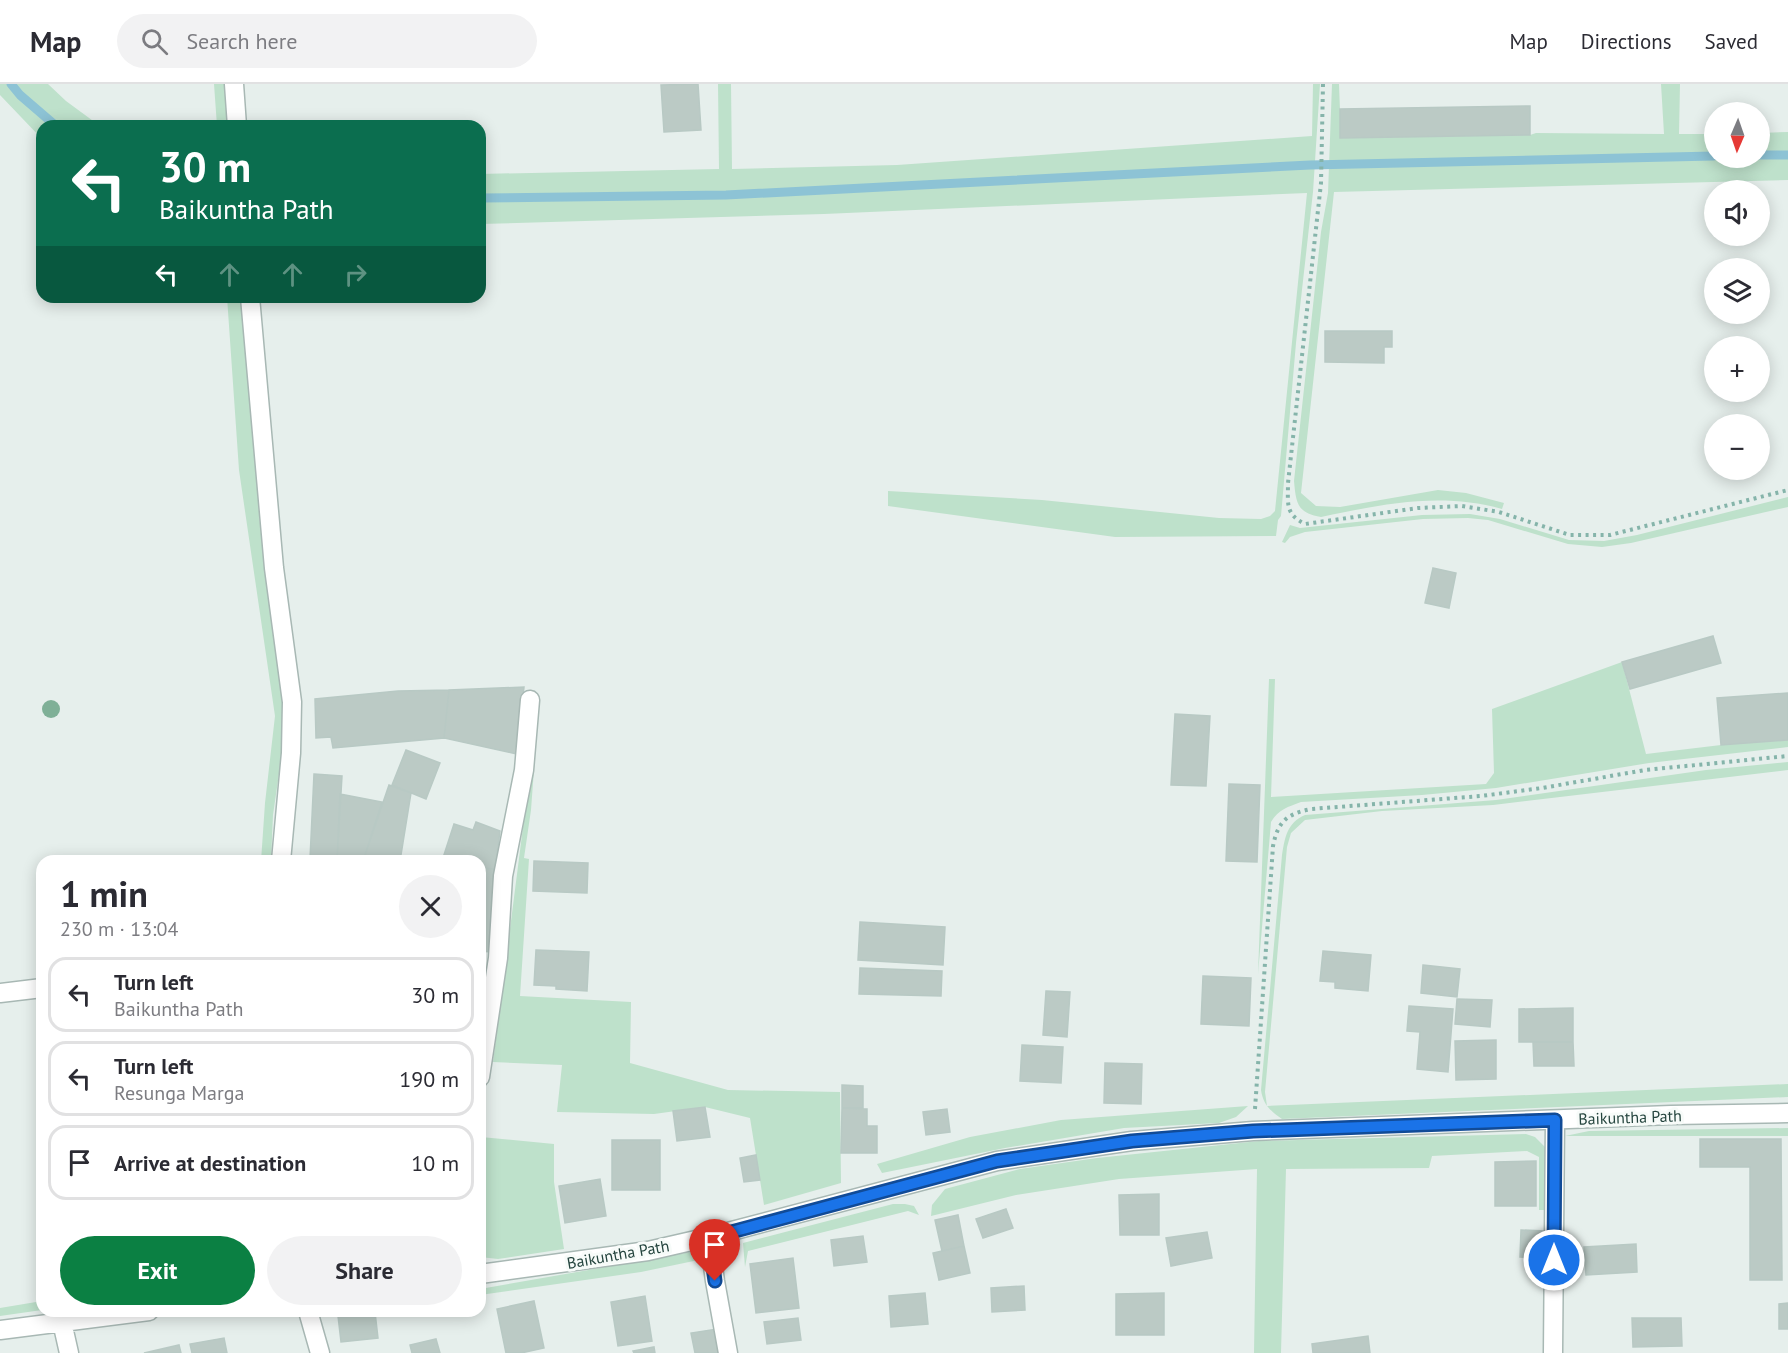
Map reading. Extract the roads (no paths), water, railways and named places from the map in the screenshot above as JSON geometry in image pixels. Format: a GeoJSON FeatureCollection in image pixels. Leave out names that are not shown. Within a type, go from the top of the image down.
{"type":"FeatureCollection","features":[{"type":"Feature","properties":{"kind":"street"},"geometry":{"type":"LineString","coordinates":[[234,84],[237,120]]}},
{"type":"Feature","properties":{"kind":"street"},"geometry":{"type":"LineString","coordinates":[[251,303],[273,557],[292,702],[291,753],[282,855]]}},
{"type":"Feature","properties":{"kind":"street"},"geometry":{"type":"LineString","coordinates":[[486,1037],[498,958],[503,876],[524,770],[530,700]]}},
{"type":"Feature","properties":{"kind":"street"},"geometry":{"type":"LineString","coordinates":[[0,993],[36,989]]}},
{"type":"Feature","properties":{"kind":"street","name":"Baikuntha Path"},"geometry":{"type":"LineString","coordinates":[[486,1273],[648,1251],[709,1238],[997,1161],[1132,1141],[1253,1131],[1788,1113]]}},
{"type":"Feature","properties":{"kind":"street"},"geometry":{"type":"LineString","coordinates":[[1553,1353],[1555,1120]]}},
{"type":"Feature","properties":{"kind":"street"},"geometry":{"type":"LineString","coordinates":[[709,1238],[728,1353]]}},
{"type":"Feature","properties":{"kind":"street"},"geometry":{"type":"LineString","coordinates":[[0,1330],[102,1317]]}},
{"type":"Feature","properties":{"kind":"street"},"geometry":{"type":"LineString","coordinates":[[310,1317],[320,1353]]}},
{"type":"Feature","properties":{"kind":"street"},"geometry":{"type":"LineString","coordinates":[[62,1322],[69,1353]]}},
{"type":"Feature","properties":{"kind":"waterway"},"geometry":{"type":"LineString","coordinates":[[11,84],[20,95],[49,120]]}},
{"type":"Feature","properties":{"kind":"waterway"},"geometry":{"type":"LineString","coordinates":[[1770,155],[1788,155]]}},
{"type":"Feature","properties":{"kind":"waterway"},"geometry":{"type":"LineString","coordinates":[[486,198],[726,195],[1310,165],[1704,156]]}}]}
